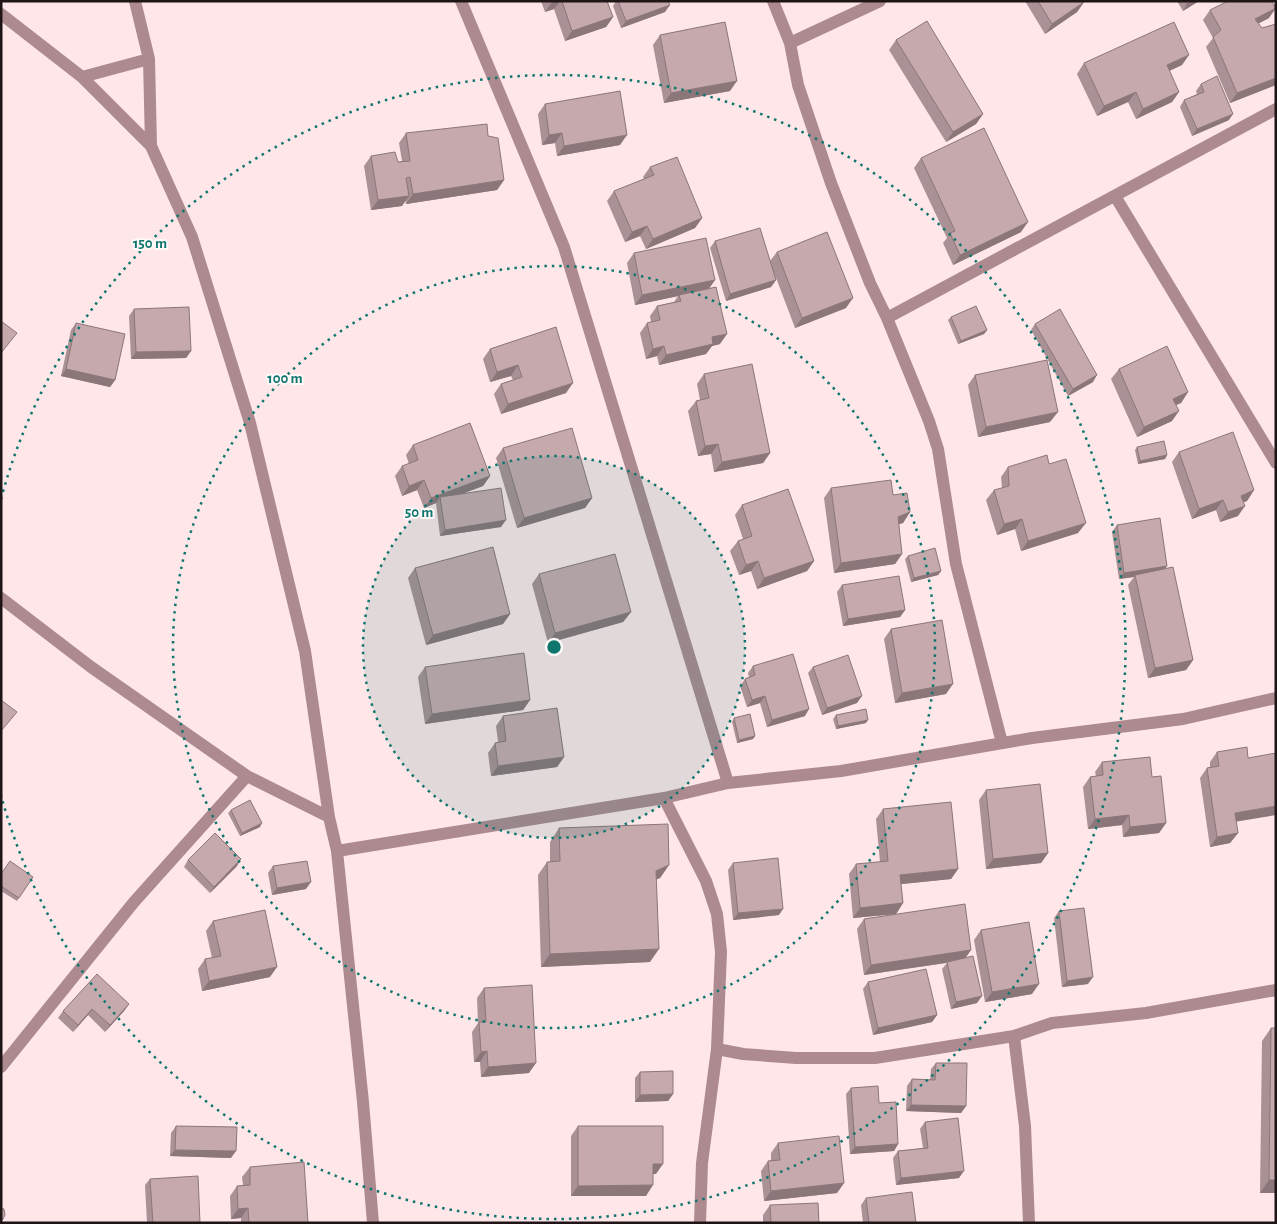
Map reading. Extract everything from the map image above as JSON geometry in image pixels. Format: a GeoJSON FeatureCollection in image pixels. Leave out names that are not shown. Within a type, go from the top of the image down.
{"type":"FeatureCollection","features":[{"type":"Feature","properties":{"kind":"street"},"geometry":{"type":"LineString","coordinates":[[135,1],[149,59],[151,146]]}},
{"type":"Feature","properties":{"kind":"street"},"geometry":{"type":"LineString","coordinates":[[461,1],[564,247],[728,783]]}},
{"type":"Feature","properties":{"kind":"street"},"geometry":{"type":"LineString","coordinates":[[772,1],[790,43],[798,85],[831,183],[870,283],[887,318],[930,421],[938,449],[956,564],[1002,743]]}},
{"type":"Feature","properties":{"kind":"street"},"geometry":{"type":"LineString","coordinates":[[790,43],[880,1]]}},
{"type":"Feature","properties":{"kind":"street"},"geometry":{"type":"LineString","coordinates":[[1,14],[82,77],[151,146],[192,237],[250,423],[304,651],[329,817],[337,851],[363,1102],[373,1223]]}},
{"type":"Feature","properties":{"kind":"street"},"geometry":{"type":"LineString","coordinates":[[82,77],[149,59]]}},
{"type":"Feature","properties":{"kind":"street"},"geometry":{"type":"LineString","coordinates":[[887,318],[1276,109]]}},
{"type":"Feature","properties":{"kind":"street"},"geometry":{"type":"LineString","coordinates":[[1115,196],[1276,463]]}},
{"type":"Feature","properties":{"kind":"street"},"geometry":{"type":"LineString","coordinates":[[1,598],[91,667],[247,776],[329,817]]}},
{"type":"Feature","properties":{"kind":"street"},"geometry":{"type":"LineString","coordinates":[[337,851],[664,798],[728,783],[841,771],[1032,738],[1182,719],[1276,698]]}},
{"type":"Feature","properties":{"kind":"street"},"geometry":{"type":"LineString","coordinates":[[1,1067],[134,902],[247,776]]}},
{"type":"Feature","properties":{"kind":"street"},"geometry":{"type":"LineString","coordinates":[[664,798],[706,881],[717,914],[721,952],[717,1049],[702,1163],[700,1223]]}},
{"type":"Feature","properties":{"kind":"street"},"geometry":{"type":"LineString","coordinates":[[717,1049],[743,1054],[787,1057],[876,1058],[1014,1036],[1052,1023],[1146,1013],[1276,990]]}},
{"type":"Feature","properties":{"kind":"street"},"geometry":{"type":"LineString","coordinates":[[1014,1036],[1025,1126],[1029,1223]]}},
{"type":"Feature","properties":{"kind":"building"},"geometry":{"type":"Polygon","coordinates":[[[562,1],[607,1],[613,17],[572,31],[562,1]]]}},
{"type":"Feature","properties":{"kind":"building"},"geometry":{"type":"Polygon","coordinates":[[[618,1],[668,1],[670,5],[626,21],[618,1]]]}},
{"type":"Feature","properties":{"kind":"building"},"geometry":{"type":"Polygon","coordinates":[[[1038,1],[1084,1],[1084,2],[1052,24],[1038,1]]]}},
{"type":"Feature","properties":{"kind":"building"},"geometry":{"type":"Polygon","coordinates":[[[1228,1],[1271,1],[1276,8],[1255,19],[1262,28],[1276,24],[1276,78],[1237,93],[1213,37],[1221,30],[1210,10],[1228,1]]]}},
{"type":"Feature","properties":{"kind":"building"},"geometry":{"type":"Polygon","coordinates":[[[927,21],[983,114],[953,132],[896,40],[927,21]]]}},
{"type":"Feature","properties":{"kind":"building"},"geometry":{"type":"Polygon","coordinates":[[[725,22],[737,81],[671,93],[660,35],[725,22]]]}},
{"type":"Feature","properties":{"kind":"building"},"geometry":{"type":"Polygon","coordinates":[[[1174,22],[1189,55],[1167,65],[1179,92],[1143,109],[1136,92],[1104,106],[1084,63],[1174,22]]]}},
{"type":"Feature","properties":{"kind":"building"},"geometry":{"type":"Polygon","coordinates":[[[1217,76],[1233,114],[1197,129],[1184,100],[1204,92],[1201,84],[1217,76]]]}},
{"type":"Feature","properties":{"kind":"building"},"geometry":{"type":"Polygon","coordinates":[[[620,91],[627,135],[564,146],[562,133],[549,135],[545,104],[620,91]]]}},
{"type":"Feature","properties":{"kind":"building"},"geometry":{"type":"Polygon","coordinates":[[[487,124],[488,136],[498,138],[504,180],[413,194],[410,177],[406,178],[409,196],[378,200],[371,156],[395,152],[398,162],[410,161],[406,133],[487,124]]]}},
{"type":"Feature","properties":{"kind":"building"},"geometry":{"type":"Polygon","coordinates":[[[984,128],[1028,222],[960,255],[950,233],[955,231],[921,158],[984,128]]]}},
{"type":"Feature","properties":{"kind":"building"},"geometry":{"type":"Polygon","coordinates":[[[677,157],[702,218],[653,239],[647,226],[632,232],[614,191],[654,175],[650,167],[677,157]]]}},
{"type":"Feature","properties":{"kind":"building"},"geometry":{"type":"Polygon","coordinates":[[[760,228],[776,280],[730,294],[715,241],[760,228]]]}},
{"type":"Feature","properties":{"kind":"building"},"geometry":{"type":"Polygon","coordinates":[[[827,232],[853,298],[802,318],[777,252],[827,232]]]}},
{"type":"Feature","properties":{"kind":"building"},"geometry":{"type":"Polygon","coordinates":[[[706,238],[715,280],[642,295],[634,253],[706,238]]]}},
{"type":"Feature","properties":{"kind":"building"},"geometry":{"type":"Polygon","coordinates":[[[716,287],[727,334],[712,337],[713,344],[666,355],[664,346],[653,349],[647,323],[660,320],[657,306],[681,301],[679,295],[716,287]]]}},
{"type":"Feature","properties":{"kind":"building"},"geometry":{"type":"Polygon","coordinates":[[[976,306],[987,330],[961,341],[951,317],[976,306]]]}},
{"type":"Feature","properties":{"kind":"building"},"geometry":{"type":"Polygon","coordinates":[[[189,307],[191,351],[136,352],[134,309],[189,307]]]}},
{"type":"Feature","properties":{"kind":"building"},"geometry":{"type":"Polygon","coordinates":[[[1060,309],[1097,375],[1073,389],[1035,324],[1060,309]]]}},
{"type":"Feature","properties":{"kind":"building"},"geometry":{"type":"Polygon","coordinates":[[[1,321],[17,333],[1,353],[1,321]]]}},
{"type":"Feature","properties":{"kind":"building"},"geometry":{"type":"Polygon","coordinates":[[[76,323],[125,334],[115,380],[66,369],[76,323]]]}},
{"type":"Feature","properties":{"kind":"building"},"geometry":{"type":"Polygon","coordinates":[[[556,327],[573,383],[508,404],[501,384],[522,377],[518,365],[497,372],[490,349],[556,327]]]}},
{"type":"Feature","properties":{"kind":"building"},"geometry":{"type":"Polygon","coordinates":[[[1167,346],[1188,392],[1173,399],[1179,411],[1144,427],[1119,369],[1167,346]]]}},
{"type":"Feature","properties":{"kind":"building"},"geometry":{"type":"Polygon","coordinates":[[[1047,360],[1058,412],[986,427],[975,375],[1047,360]]]}},
{"type":"Feature","properties":{"kind":"building"},"geometry":{"type":"Polygon","coordinates":[[[752,364],[770,453],[722,462],[718,444],[705,446],[696,401],[709,398],[704,374],[752,364]]]}},
{"type":"Feature","properties":{"kind":"building"},"geometry":{"type":"Polygon","coordinates":[[[470,423],[490,476],[431,498],[424,480],[409,486],[402,466],[418,460],[413,445],[470,423]]]}},
{"type":"Feature","properties":{"kind":"building"},"geometry":{"type":"Polygon","coordinates":[[[572,428],[592,498],[524,518],[503,448],[572,428]]]}},
{"type":"Feature","properties":{"kind":"building"},"geometry":{"type":"Polygon","coordinates":[[[1233,432],[1254,490],[1241,496],[1245,506],[1228,512],[1223,500],[1199,509],[1179,452],[1233,432]]]}},
{"type":"Feature","properties":{"kind":"building"},"geometry":{"type":"Polygon","coordinates":[[[1164,441],[1167,455],[1140,461],[1137,447],[1164,441]]]}},
{"type":"Feature","properties":{"kind":"building"},"geometry":{"type":"Polygon","coordinates":[[[1047,455],[1049,464],[1066,459],[1086,523],[1028,541],[1022,519],[1004,524],[994,490],[1009,486],[1008,467],[1047,455]]]}},
{"type":"Feature","properties":{"kind":"building"},"geometry":{"type":"Polygon","coordinates":[[[891,480],[893,495],[907,493],[910,512],[898,517],[902,554],[841,563],[831,488],[891,480]]]}},
{"type":"Feature","properties":{"kind":"building"},"geometry":{"type":"Polygon","coordinates":[[[501,488],[506,520],[445,530],[440,497],[501,488]]]}},
{"type":"Feature","properties":{"kind":"building"},"geometry":{"type":"Polygon","coordinates":[[[788,489],[814,561],[764,578],[758,561],[746,565],[738,541],[752,536],[742,505],[788,489]]]}},
{"type":"Feature","properties":{"kind":"building"},"geometry":{"type":"Polygon","coordinates":[[[1160,518],[1167,566],[1124,573],[1117,525],[1160,518]]]}},
{"type":"Feature","properties":{"kind":"building"},"geometry":{"type":"Polygon","coordinates":[[[493,547],[510,614],[433,635],[415,568],[493,547]]]}},
{"type":"Feature","properties":{"kind":"building"},"geometry":{"type":"Polygon","coordinates":[[[935,548],[941,571],[914,578],[908,556],[935,548]]]}},
{"type":"Feature","properties":{"kind":"building"},"geometry":{"type":"Polygon","coordinates":[[[615,554],[631,612],[555,633],[539,574],[615,554]]]}},
{"type":"Feature","properties":{"kind":"building"},"geometry":{"type":"Polygon","coordinates":[[[1173,567],[1193,660],[1155,668],[1135,575],[1173,567]]]}},
{"type":"Feature","properties":{"kind":"building"},"geometry":{"type":"Polygon","coordinates":[[[899,576],[905,610],[848,619],[842,585],[899,576]]]}},
{"type":"Feature","properties":{"kind":"building"},"geometry":{"type":"Polygon","coordinates":[[[942,620],[953,684],[902,693],[891,629],[942,620]]]}},
{"type":"Feature","properties":{"kind":"building"},"geometry":{"type":"Polygon","coordinates":[[[524,653],[530,700],[432,714],[425,667],[524,653]]]}},
{"type":"Feature","properties":{"kind":"building"},"geometry":{"type":"Polygon","coordinates":[[[793,654],[809,709],[772,720],[765,696],[752,700],[745,679],[755,675],[753,666],[793,654]]]}},
{"type":"Feature","properties":{"kind":"building"},"geometry":{"type":"Polygon","coordinates":[[[848,655],[862,696],[827,708],[813,667],[848,655]]]}},
{"type":"Feature","properties":{"kind":"building"},"geometry":{"type":"Polygon","coordinates":[[[1,700],[17,712],[1,731],[1,700]]]}},
{"type":"Feature","properties":{"kind":"building"},"geometry":{"type":"Polygon","coordinates":[[[557,708],[564,757],[498,766],[495,743],[506,741],[503,716],[557,708]]]}},
{"type":"Feature","properties":{"kind":"building"},"geometry":{"type":"Polygon","coordinates":[[[866,709],[868,720],[838,726],[836,715],[866,709]]]}},
{"type":"Feature","properties":{"kind":"building"},"geometry":{"type":"Polygon","coordinates":[[[750,714],[755,736],[739,740],[734,718],[750,714]]]}},
{"type":"Feature","properties":{"kind":"building"},"geometry":{"type":"Polygon","coordinates":[[[1247,747],[1248,758],[1276,753],[1276,806],[1235,813],[1238,833],[1217,837],[1207,768],[1219,766],[1217,752],[1247,747]]]}},
{"type":"Feature","properties":{"kind":"building"},"geometry":{"type":"Polygon","coordinates":[[[1150,757],[1152,777],[1161,776],[1166,823],[1130,827],[1129,815],[1095,819],[1090,777],[1103,775],[1102,762],[1150,757]]]}},
{"type":"Feature","properties":{"kind":"building"},"geometry":{"type":"Polygon","coordinates":[[[1040,784],[1048,853],[993,859],[986,790],[1040,784]]]}},
{"type":"Feature","properties":{"kind":"building"},"geometry":{"type":"Polygon","coordinates":[[[250,800],[262,823],[242,833],[231,810],[250,800]]]}},
{"type":"Feature","properties":{"kind":"building"},"geometry":{"type":"Polygon","coordinates":[[[951,802],[958,869],[900,875],[903,903],[860,908],[856,864],[888,861],[883,809],[951,802]]]}},
{"type":"Feature","properties":{"kind":"building"},"geometry":{"type":"Polygon","coordinates":[[[668,824],[669,865],[656,871],[659,949],[550,954],[547,862],[560,861],[559,828],[668,824]]]}},
{"type":"Feature","properties":{"kind":"building"},"geometry":{"type":"Polygon","coordinates":[[[215,833],[241,859],[214,887],[188,860],[215,833]]]}},
{"type":"Feature","properties":{"kind":"building"},"geometry":{"type":"Polygon","coordinates":[[[778,858],[783,909],[738,913],[733,863],[778,858]]]}},
{"type":"Feature","properties":{"kind":"building"},"geometry":{"type":"Polygon","coordinates":[[[10,861],[33,877],[19,898],[1,886],[1,874],[10,861]]]}},
{"type":"Feature","properties":{"kind":"building"},"geometry":{"type":"Polygon","coordinates":[[[307,861],[311,882],[277,888],[273,866],[307,861]]]}},
{"type":"Feature","properties":{"kind":"building"},"geometry":{"type":"Polygon","coordinates":[[[965,904],[971,950],[871,965],[864,919],[965,904]]]}},
{"type":"Feature","properties":{"kind":"building"},"geometry":{"type":"Polygon","coordinates":[[[1084,908],[1093,977],[1067,981],[1059,911],[1084,908]]]}},
{"type":"Feature","properties":{"kind":"building"},"geometry":{"type":"Polygon","coordinates":[[[265,910],[277,967],[209,981],[205,959],[221,956],[213,921],[265,910]]]}},
{"type":"Feature","properties":{"kind":"building"},"geometry":{"type":"Polygon","coordinates":[[[1029,922],[1039,984],[992,992],[981,930],[1029,922]]]}},
{"type":"Feature","properties":{"kind":"building"},"geometry":{"type":"Polygon","coordinates":[[[973,956],[982,996],[956,1002],[947,962],[973,956]]]}},
{"type":"Feature","properties":{"kind":"building"},"geometry":{"type":"Polygon","coordinates":[[[926,969],[937,1015],[878,1028],[868,982],[926,969]]]}},
{"type":"Feature","properties":{"kind":"building"},"geometry":{"type":"Polygon","coordinates":[[[97,974],[129,1004],[110,1025],[92,1009],[78,1025],[63,1011],[97,974]]]}},
{"type":"Feature","properties":{"kind":"building"},"geometry":{"type":"Polygon","coordinates":[[[532,985],[536,1063],[488,1067],[487,1051],[481,1052],[479,1022],[486,1022],[484,988],[532,985]]]}},
{"type":"Feature","properties":{"kind":"building"},"geometry":{"type":"Polygon","coordinates":[[[1271,1028],[1276,1028],[1276,1180],[1269,1180],[1271,1028]]]}},
{"type":"Feature","properties":{"kind":"building"},"geometry":{"type":"Polygon","coordinates":[[[936,1063],[967,1063],[966,1106],[911,1105],[912,1079],[935,1080],[936,1063]]]}},
{"type":"Feature","properties":{"kind":"building"},"geometry":{"type":"Polygon","coordinates":[[[673,1071],[673,1094],[640,1095],[640,1072],[673,1071]]]}},
{"type":"Feature","properties":{"kind":"building"},"geometry":{"type":"Polygon","coordinates":[[[878,1086],[879,1103],[896,1102],[898,1144],[855,1147],[851,1088],[878,1086]]]}},
{"type":"Feature","properties":{"kind":"building"},"geometry":{"type":"Polygon","coordinates":[[[958,1118],[964,1171],[901,1178],[898,1151],[928,1148],[925,1122],[958,1118]]]}},
{"type":"Feature","properties":{"kind":"building"},"geometry":{"type":"Polygon","coordinates":[[[176,1126],[237,1127],[236,1151],[175,1150],[176,1126]]]}},
{"type":"Feature","properties":{"kind":"building"},"geometry":{"type":"Polygon","coordinates":[[[578,1126],[663,1126],[663,1164],[653,1164],[653,1185],[578,1186],[578,1126]]]}},
{"type":"Feature","properties":{"kind":"building"},"geometry":{"type":"Polygon","coordinates":[[[839,1136],[844,1183],[771,1191],[768,1161],[780,1160],[778,1143],[839,1136]]]}},
{"type":"Feature","properties":{"kind":"building"},"geometry":{"type":"Polygon","coordinates":[[[304,1162],[308,1223],[249,1223],[248,1208],[238,1209],[237,1186],[250,1185],[250,1167],[304,1162]]]}},
{"type":"Feature","properties":{"kind":"building"},"geometry":{"type":"Polygon","coordinates":[[[198,1176],[200,1223],[153,1223],[150,1179],[198,1176]]]}},
{"type":"Feature","properties":{"kind":"building"},"geometry":{"type":"Polygon","coordinates":[[[912,1192],[916,1223],[869,1223],[866,1198],[912,1192]]]}},
{"type":"Feature","properties":{"kind":"building"},"geometry":{"type":"Polygon","coordinates":[[[818,1203],[819,1223],[771,1223],[770,1205],[818,1203]]]}},
{"type":"Feature","properties":{"kind":"building"},"geometry":{"type":"Polygon","coordinates":[[[1,1208],[4,1209],[5,1215],[1,1221],[1,1208]]]}}]}
